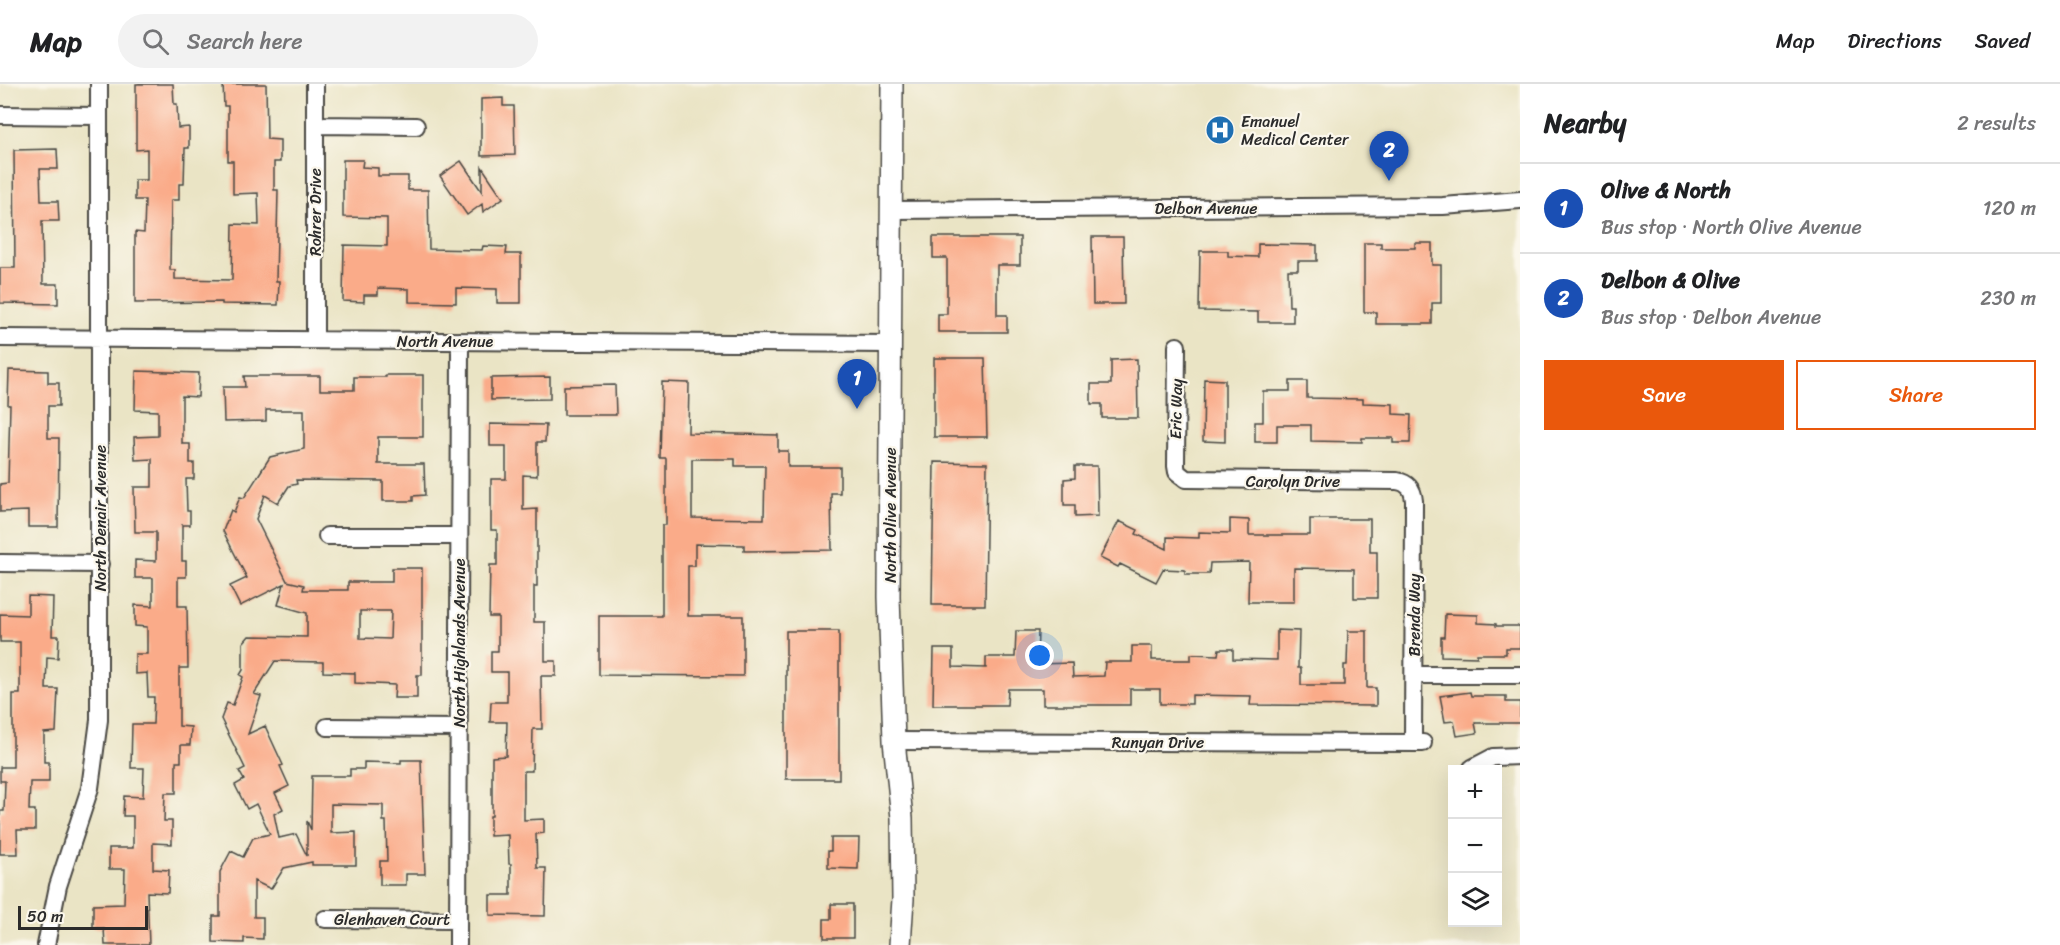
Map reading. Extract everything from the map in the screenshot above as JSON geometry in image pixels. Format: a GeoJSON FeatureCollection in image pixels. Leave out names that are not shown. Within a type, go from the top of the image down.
{"type":"FeatureCollection","features":[{"type":"Feature","properties":{"kind":"street","name":"North Denair Avenue"},"geometry":{"type":"LineString","coordinates":[[46,945],[58,886],[90,788],[100,712],[99,84]]}},
{"type":"Feature","properties":{"kind":"street","name":"Rohrer Drive"},"geometry":{"type":"LineString","coordinates":[[315,84],[315,340]]}},
{"type":"Feature","properties":{"kind":"street","name":"North Olive Avenue"},"geometry":{"type":"LineString","coordinates":[[892,84],[890,597],[894,741],[902,818],[903,899],[900,945]]}},
{"type":"Feature","properties":{"kind":"street"},"geometry":{"type":"LineString","coordinates":[[0,115],[99,116]]}},
{"type":"Feature","properties":{"kind":"street"},"geometry":{"type":"LineString","coordinates":[[315,125],[416,126]]}},
{"type":"Feature","properties":{"kind":"street","name":"Delbon Avenue"},"geometry":{"type":"LineString","coordinates":[[891,210],[1443,206],[1520,200]]}},
{"type":"Feature","properties":{"kind":"street","name":"North Avenue"},"geometry":{"type":"LineString","coordinates":[[0,338],[890,344]]}},
{"type":"Feature","properties":{"kind":"street","name":"North Highlands Avenue"},"geometry":{"type":"LineString","coordinates":[[458,945],[460,341]]}},
{"type":"Feature","properties":{"kind":"street","name":"Eric Way"},"geometry":{"type":"LineString","coordinates":[[1177,346],[1177,472]]}},
{"type":"Feature","properties":{"kind":"street","name":"Carolyn Drive"},"geometry":{"type":"LineString","coordinates":[[1177,472],[1192,481],[1397,482],[1407,484],[1410,488]]}},
{"type":"Feature","properties":{"kind":"street","name":"Brenda Way"},"geometry":{"type":"LineString","coordinates":[[1410,488],[1414,501],[1414,675],[1418,743]]}},
{"type":"Feature","properties":{"kind":"street"},"geometry":{"type":"LineString","coordinates":[[327,536],[459,536]]}},
{"type":"Feature","properties":{"kind":"street"},"geometry":{"type":"LineString","coordinates":[[0,563],[100,564]]}},
{"type":"Feature","properties":{"kind":"street"},"geometry":{"type":"LineString","coordinates":[[1414,675],[1520,675]]}},
{"type":"Feature","properties":{"kind":"street"},"geometry":{"type":"LineString","coordinates":[[327,727],[459,728]]}},
{"type":"Feature","properties":{"kind":"street","name":"Runyan Drive"},"geometry":{"type":"LineString","coordinates":[[894,741],[1418,743]]}},
{"type":"Feature","properties":{"kind":"street"},"geometry":{"type":"LineString","coordinates":[[1478,765],[1493,757],[1520,756]]}},
{"type":"Feature","properties":{"kind":"street","name":"Glenhaven Court"},"geometry":{"type":"LineString","coordinates":[[325,919],[458,920]]}},
{"type":"Feature","properties":{"kind":"building"},"geometry":{"type":"Polygon","coordinates":[[[136,84],[173,84],[178,128],[189,127],[189,148],[185,148],[184,184],[179,184],[179,200],[171,200],[170,270],[175,270],[175,279],[232,280],[233,224],[259,225],[258,193],[233,194],[233,161],[228,161],[228,106],[224,106],[223,84],[266,84],[267,139],[280,140],[280,162],[274,162],[274,190],[278,190],[276,281],[279,281],[278,305],[222,304],[222,302],[135,303],[135,232],[144,233],[145,200],[135,200],[135,180],[147,180],[147,149],[136,150],[136,84]]]}},
{"type":"Feature","properties":{"kind":"building"},"geometry":{"type":"Polygon","coordinates":[[[503,98],[503,106],[514,106],[515,155],[481,156],[481,99],[503,98]]]}},
{"type":"Feature","properties":{"kind":"building"},"geometry":{"type":"Polygon","coordinates":[[[57,149],[58,169],[40,169],[41,201],[58,201],[59,221],[42,221],[43,284],[58,284],[58,304],[0,303],[0,268],[15,268],[14,150],[57,149]]]}},
{"type":"Feature","properties":{"kind":"building"},"geometry":{"type":"Polygon","coordinates":[[[343,160],[363,160],[362,167],[378,168],[378,176],[408,176],[408,190],[428,190],[429,249],[482,250],[483,246],[507,247],[506,254],[521,254],[521,303],[497,303],[497,289],[456,288],[456,303],[409,302],[409,289],[378,288],[378,295],[364,295],[364,302],[343,301],[344,245],[387,246],[387,218],[343,217],[343,160]]]}},
{"type":"Feature","properties":{"kind":"building"},"geometry":{"type":"Polygon","coordinates":[[[461,161],[482,192],[482,167],[503,198],[483,212],[482,204],[467,215],[440,176],[461,161]]]}},
{"type":"Feature","properties":{"kind":"building"},"geometry":{"type":"Polygon","coordinates":[[[933,237],[1020,237],[1020,265],[997,265],[997,315],[1007,315],[1007,332],[938,332],[938,314],[947,314],[947,258],[933,258],[933,237]]]}},
{"type":"Feature","properties":{"kind":"building"},"geometry":{"type":"Polygon","coordinates":[[[1092,237],[1123,237],[1124,304],[1093,304],[1092,237]]]}},
{"type":"Feature","properties":{"kind":"building"},"geometry":{"type":"Polygon","coordinates":[[[1364,243],[1381,243],[1381,248],[1415,248],[1415,243],[1432,243],[1432,265],[1441,265],[1441,303],[1432,303],[1432,324],[1376,324],[1376,312],[1364,312],[1364,243]]]}},
{"type":"Feature","properties":{"kind":"building"},"geometry":{"type":"Polygon","coordinates":[[[1258,244],[1317,245],[1317,261],[1298,261],[1298,270],[1288,270],[1289,306],[1293,306],[1293,322],[1258,322],[1258,312],[1199,311],[1200,251],[1228,251],[1228,256],[1258,257],[1258,244]]]}},
{"type":"Feature","properties":{"kind":"building"},"geometry":{"type":"Polygon","coordinates":[[[934,358],[985,358],[987,437],[934,437],[934,358]]]}},
{"type":"Feature","properties":{"kind":"building"},"geometry":{"type":"Polygon","coordinates":[[[1137,359],[1138,418],[1102,418],[1102,404],[1091,404],[1091,384],[1111,384],[1111,360],[1137,359]]]}},
{"type":"Feature","properties":{"kind":"building"},"geometry":{"type":"Polygon","coordinates":[[[9,370],[48,371],[48,383],[59,383],[59,406],[48,406],[48,438],[59,438],[58,527],[28,527],[28,511],[0,512],[0,484],[8,483],[9,370]]]}},
{"type":"Feature","properties":{"kind":"building"},"geometry":{"type":"Polygon","coordinates":[[[136,371],[199,373],[198,397],[182,396],[182,444],[190,444],[190,463],[194,463],[194,479],[186,479],[190,525],[182,525],[182,561],[186,561],[186,577],[178,577],[178,606],[187,606],[188,668],[179,668],[179,726],[191,727],[190,745],[181,745],[181,762],[176,762],[176,793],[165,793],[164,821],[172,821],[172,844],[153,843],[153,869],[169,870],[168,893],[147,892],[149,945],[105,945],[104,928],[93,928],[93,905],[124,904],[125,869],[109,869],[109,848],[133,848],[133,816],[123,816],[124,796],[143,797],[144,768],[131,768],[132,724],[153,724],[154,697],[148,697],[147,673],[135,674],[135,654],[147,654],[147,627],[135,626],[135,605],[153,606],[153,578],[135,578],[135,560],[156,561],[156,532],[135,532],[134,487],[152,487],[152,459],[135,460],[134,437],[158,436],[158,411],[135,410],[136,371]]]}},
{"type":"Feature","properties":{"kind":"building"},"geometry":{"type":"Polygon","coordinates":[[[386,375],[423,375],[423,437],[378,437],[378,464],[424,464],[425,495],[413,496],[413,501],[383,501],[383,481],[296,480],[297,484],[289,486],[278,503],[265,495],[256,519],[287,581],[304,585],[303,590],[348,590],[348,582],[392,582],[392,568],[422,568],[422,675],[417,675],[417,698],[394,698],[395,685],[355,683],[355,673],[323,672],[323,662],[275,661],[254,694],[261,696],[248,734],[265,726],[283,765],[280,766],[289,786],[275,793],[283,809],[274,814],[279,838],[296,834],[307,856],[307,821],[311,830],[312,776],[350,776],[350,769],[364,769],[364,762],[401,763],[401,760],[421,760],[425,874],[406,874],[406,885],[380,885],[380,861],[387,861],[386,821],[383,821],[383,805],[331,804],[331,833],[356,832],[356,865],[312,865],[312,862],[284,868],[271,889],[254,881],[254,917],[263,917],[263,939],[244,938],[244,943],[213,942],[213,916],[220,916],[220,872],[231,851],[243,857],[253,838],[270,834],[256,804],[247,809],[235,785],[244,780],[239,771],[245,768],[221,719],[227,703],[233,705],[243,677],[240,675],[243,670],[243,643],[249,636],[307,637],[307,613],[278,605],[284,584],[240,606],[230,586],[247,578],[223,531],[231,510],[234,512],[240,497],[244,498],[270,457],[304,449],[304,410],[266,410],[266,421],[224,422],[223,387],[245,387],[244,376],[320,376],[320,390],[354,390],[354,377],[386,377],[386,375]],[[360,611],[360,638],[390,639],[391,611],[360,611]]]}},
{"type":"Feature","properties":{"kind":"building"},"geometry":{"type":"Polygon","coordinates":[[[550,377],[550,399],[491,400],[491,378],[550,377]]]}},
{"type":"Feature","properties":{"kind":"building"},"geometry":{"type":"Polygon","coordinates":[[[1204,379],[1225,380],[1225,442],[1203,441],[1204,379]]]}},
{"type":"Feature","properties":{"kind":"building"},"geometry":{"type":"Polygon","coordinates":[[[1290,381],[1307,381],[1307,398],[1363,399],[1363,403],[1393,404],[1393,414],[1411,415],[1410,443],[1393,443],[1393,438],[1362,438],[1362,442],[1311,441],[1311,425],[1277,425],[1277,442],[1255,442],[1255,422],[1263,422],[1263,391],[1290,391],[1290,381]]]}},
{"type":"Feature","properties":{"kind":"building"},"geometry":{"type":"Polygon","coordinates":[[[662,382],[689,383],[688,433],[778,435],[778,451],[788,451],[788,467],[840,467],[840,493],[831,493],[832,550],[744,551],[744,545],[695,544],[695,566],[688,566],[688,616],[743,616],[743,676],[599,675],[599,616],[662,616],[662,525],[666,525],[666,458],[660,458],[662,382]],[[692,459],[692,518],[764,519],[765,466],[735,466],[735,459],[692,459]]]}},
{"type":"Feature","properties":{"kind":"building"},"geometry":{"type":"Polygon","coordinates":[[[615,385],[616,415],[564,415],[564,386],[615,385]]]}},
{"type":"Feature","properties":{"kind":"building"},"geometry":{"type":"Polygon","coordinates":[[[490,424],[546,425],[545,442],[537,442],[537,476],[523,475],[523,510],[537,509],[537,586],[534,586],[534,622],[545,622],[545,661],[556,661],[556,676],[541,676],[542,729],[533,729],[532,771],[524,771],[524,820],[544,819],[544,833],[536,834],[537,868],[546,868],[545,916],[490,915],[490,895],[511,895],[511,864],[509,864],[508,835],[490,836],[492,757],[506,756],[507,722],[490,722],[491,702],[507,702],[507,672],[491,672],[491,651],[498,651],[498,617],[489,617],[490,565],[497,565],[497,530],[491,530],[491,479],[506,479],[506,446],[490,446],[490,424]]]}},
{"type":"Feature","properties":{"kind":"building"},"geometry":{"type":"Polygon","coordinates":[[[934,462],[987,463],[985,605],[932,605],[934,462]]]}},
{"type":"Feature","properties":{"kind":"building"},"geometry":{"type":"Polygon","coordinates":[[[1075,466],[1097,466],[1098,516],[1075,517],[1075,505],[1064,505],[1064,479],[1075,478],[1075,466]]]}},
{"type":"Feature","properties":{"kind":"building"},"geometry":{"type":"Polygon","coordinates":[[[1230,519],[1249,520],[1249,535],[1310,535],[1310,519],[1370,519],[1370,552],[1377,552],[1377,598],[1354,598],[1354,569],[1294,568],[1294,602],[1248,602],[1249,562],[1210,563],[1209,574],[1185,574],[1185,570],[1163,569],[1156,582],[1120,564],[1118,567],[1100,558],[1119,521],[1138,530],[1136,534],[1167,549],[1167,537],[1199,538],[1199,532],[1230,533],[1230,519]]]}},
{"type":"Feature","properties":{"kind":"building"},"geometry":{"type":"Polygon","coordinates":[[[28,596],[53,597],[52,636],[59,636],[58,658],[47,657],[46,689],[58,689],[56,732],[44,733],[44,762],[49,762],[49,782],[30,782],[29,810],[35,810],[35,830],[17,830],[18,854],[0,854],[0,811],[4,811],[5,781],[0,781],[0,767],[13,767],[13,694],[20,694],[20,642],[0,642],[0,614],[28,615],[28,596]]]}},
{"type":"Feature","properties":{"kind":"building"},"geometry":{"type":"Polygon","coordinates":[[[1445,614],[1478,615],[1478,623],[1520,626],[1520,648],[1506,648],[1506,654],[1477,654],[1477,657],[1441,656],[1441,637],[1444,637],[1445,614]]]}},
{"type":"Feature","properties":{"kind":"building"},"geometry":{"type":"Polygon","coordinates":[[[1277,630],[1299,631],[1298,668],[1301,668],[1301,685],[1344,685],[1348,631],[1367,631],[1367,688],[1376,688],[1376,706],[1250,705],[1251,696],[1192,695],[1192,704],[1160,704],[1160,689],[1130,689],[1130,705],[1043,705],[1043,689],[1008,689],[1007,705],[933,705],[934,649],[953,649],[953,667],[986,668],[986,657],[1015,657],[1016,631],[1038,631],[1037,664],[1072,663],[1073,677],[1104,676],[1105,662],[1132,662],[1132,646],[1152,646],[1152,660],[1191,660],[1191,654],[1218,655],[1219,649],[1233,649],[1233,659],[1277,660],[1277,630]]]}},
{"type":"Feature","properties":{"kind":"building"},"geometry":{"type":"Polygon","coordinates":[[[786,631],[839,631],[839,779],[786,779],[786,631]]]}},
{"type":"Feature","properties":{"kind":"building"},"geometry":{"type":"Polygon","coordinates":[[[1470,692],[1471,696],[1506,696],[1506,702],[1520,702],[1520,723],[1475,723],[1477,733],[1457,736],[1454,721],[1445,722],[1440,696],[1470,692]]]}},
{"type":"Feature","properties":{"kind":"building"},"geometry":{"type":"Polygon","coordinates":[[[831,838],[859,838],[858,869],[828,868],[831,838]]]}},
{"type":"Feature","properties":{"kind":"building"},"geometry":{"type":"Polygon","coordinates":[[[831,904],[853,904],[853,938],[824,938],[824,919],[831,919],[831,904]]]}},
{"type":"Feature","properties":{"kind":"place","name":"Emanuel Medical Center"},"geometry":{"type":"Point","coordinates":[1220,130]}},
{"type":"Feature","properties":{"kind":"place","name":"Delbon & Olive"},"geometry":{"type":"Point","coordinates":[1389,181]}},
{"type":"Feature","properties":{"kind":"place","name":"Olive & North"},"geometry":{"type":"Point","coordinates":[857,409]}}]}
